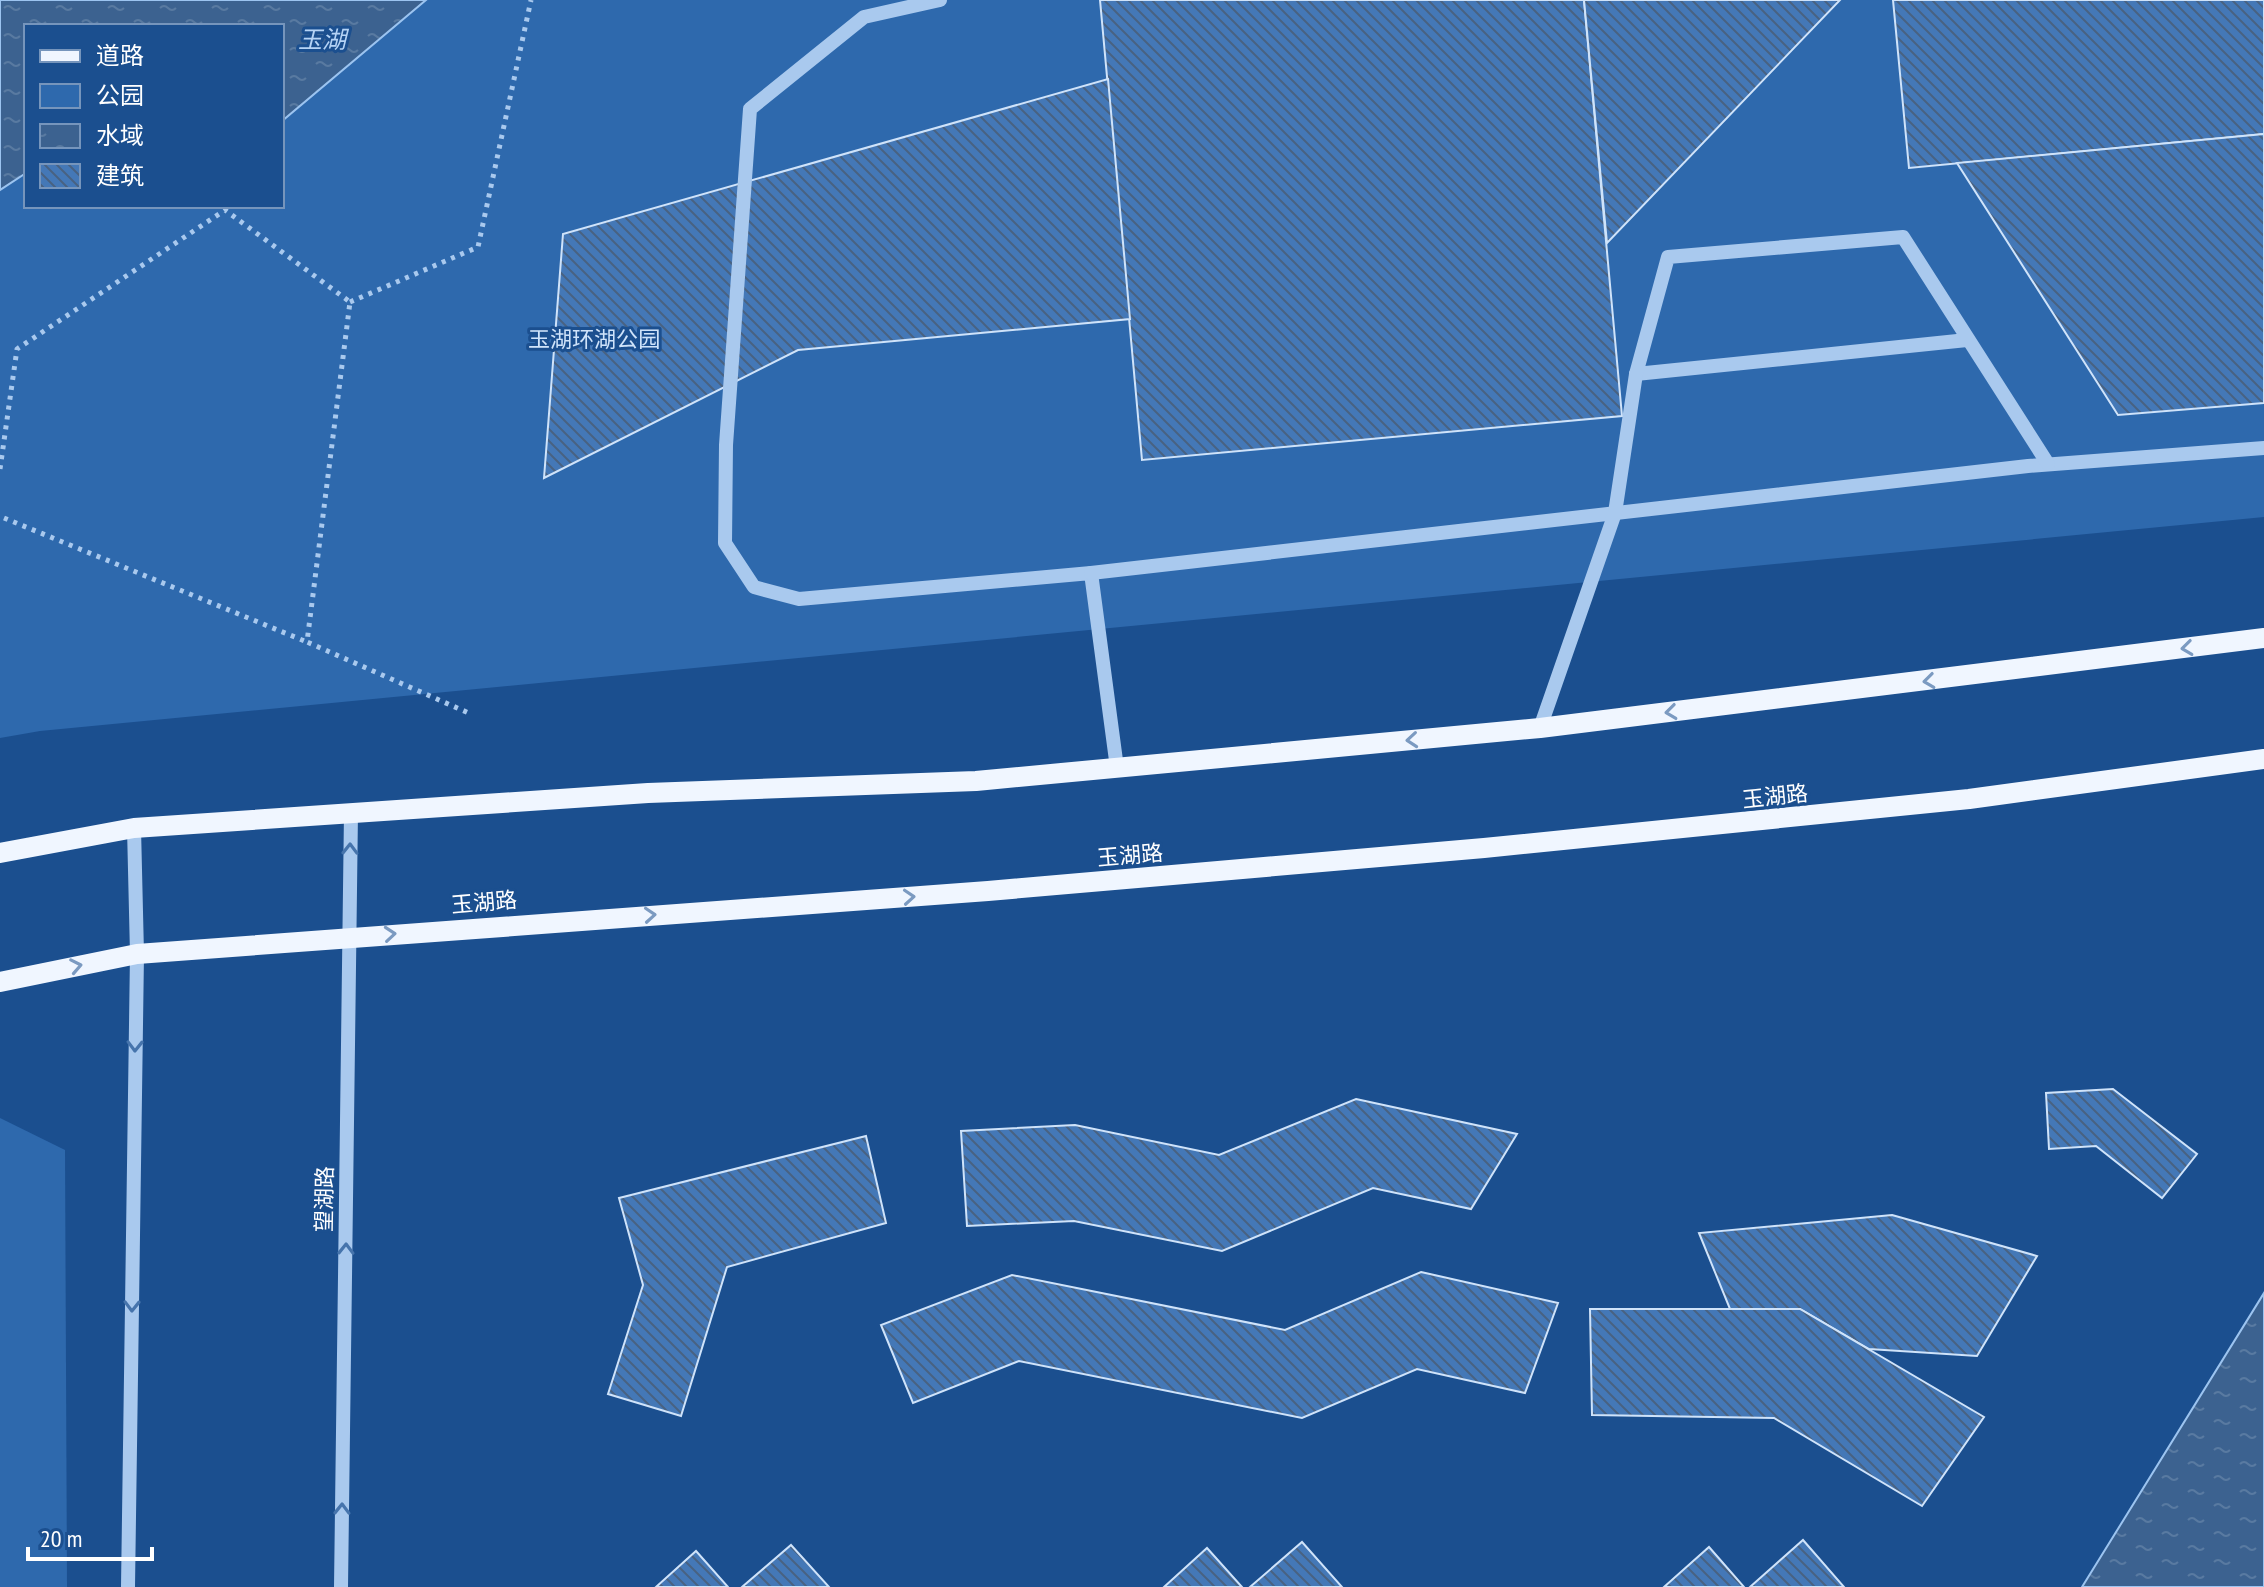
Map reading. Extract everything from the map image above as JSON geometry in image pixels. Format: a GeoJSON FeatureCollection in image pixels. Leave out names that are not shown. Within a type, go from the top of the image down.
{"type":"FeatureCollection","features":[{"type":"Feature","properties":{"kind":"main road"},"geometry":{"type":"LineString","coordinates":[[0,853],[134,828],[648,793],[976,781],[1540,728],[2264,638]]}},
{"type":"Feature","properties":{"kind":"main road","name":"玉湖路"},"geometry":{"type":"LineString","coordinates":[[0,982],[137,954],[956,894],[1484,848],[1969,799],[2264,759]]}},
{"type":"Feature","properties":{"kind":"street"},"geometry":{"type":"LineString","coordinates":[[940,0],[864,17],[750,109],[726,445],[725,543],[754,587],[799,599],[1091,573],[2048,464],[2264,448]]}},
{"type":"Feature","properties":{"kind":"street"},"geometry":{"type":"LineString","coordinates":[[1540,728],[1615,513],[1636,374],[1668,257],[1903,237],[2048,464]]}},
{"type":"Feature","properties":{"kind":"street"},"geometry":{"type":"LineString","coordinates":[[1636,374],[1967,340]]}},
{"type":"Feature","properties":{"kind":"street"},"geometry":{"type":"LineString","coordinates":[[1091,573],[1117,768]]}},
{"type":"Feature","properties":{"kind":"street","name":"望湖路"},"geometry":{"type":"LineString","coordinates":[[341,1587],[351,812]]}},
{"type":"Feature","properties":{"kind":"street"},"geometry":{"type":"LineString","coordinates":[[128,1587],[137,954],[134,828]]}},
{"type":"Feature","properties":{"kind":"path"},"geometry":{"type":"LineString","coordinates":[[350,302],[478,247],[531,0]]}},
{"type":"Feature","properties":{"kind":"path"},"geometry":{"type":"LineString","coordinates":[[0,469],[17,349],[225,210],[350,302]]}},
{"type":"Feature","properties":{"kind":"path"},"geometry":{"type":"LineString","coordinates":[[307,642],[350,302]]}},
{"type":"Feature","properties":{"kind":"path"},"geometry":{"type":"LineString","coordinates":[[4,518],[307,642],[471,714]]}},
{"type":"Feature","properties":{"kind":"green space","name":"玉湖环湖公园"},"geometry":{"type":"Polygon","coordinates":[[[0,0],[2264,0],[2264,517],[40,731],[0,738],[0,0]]]}},
{"type":"Feature","properties":{"kind":"green space"},"geometry":{"type":"Polygon","coordinates":[[[0,1118],[65,1150],[67,1587],[0,1587],[0,1118]]]}},
{"type":"Feature","properties":{"kind":"water","name":"玉湖"},"geometry":{"type":"Polygon","coordinates":[[[0,0],[426,0],[284,119],[284,24],[24,24],[24,174],[0,190],[0,0]]]}},
{"type":"Feature","properties":{"kind":"water"},"geometry":{"type":"Polygon","coordinates":[[[2264,1293],[2264,1587],[2082,1587],[2264,1293]]]}},
{"type":"Feature","properties":{"kind":"building"},"geometry":{"type":"Polygon","coordinates":[[[1100,0],[1584,0],[1622,416],[1142,460],[1100,0]]]}},
{"type":"Feature","properties":{"kind":"building"},"geometry":{"type":"Polygon","coordinates":[[[1584,0],[1840,0],[1607,243],[1584,0]]]}},
{"type":"Feature","properties":{"kind":"building"},"geometry":{"type":"Polygon","coordinates":[[[1893,0],[2264,0],[2264,134],[1909,168],[1893,0]]]}},
{"type":"Feature","properties":{"kind":"building"},"geometry":{"type":"Polygon","coordinates":[[[1108,79],[1130,319],[798,350],[544,478],[563,234],[1108,79]]]}},
{"type":"Feature","properties":{"kind":"building"},"geometry":{"type":"Polygon","coordinates":[[[2264,134],[2264,403],[2118,415],[1957,163],[2264,134]]]}},
{"type":"Feature","properties":{"kind":"building"},"geometry":{"type":"Polygon","coordinates":[[[2113,1089],[2197,1154],[2162,1198],[2096,1146],[2049,1149],[2046,1093],[2113,1089]]]}},
{"type":"Feature","properties":{"kind":"building"},"geometry":{"type":"Polygon","coordinates":[[[1356,1099],[1517,1134],[1471,1209],[1373,1188],[1222,1251],[1074,1221],[967,1226],[961,1131],[1075,1125],[1219,1155],[1356,1099]]]}},
{"type":"Feature","properties":{"kind":"building"},"geometry":{"type":"Polygon","coordinates":[[[866,1136],[886,1223],[727,1267],[681,1416],[608,1394],[643,1285],[619,1198],[866,1136]]]}},
{"type":"Feature","properties":{"kind":"building"},"geometry":{"type":"Polygon","coordinates":[[[1892,1215],[2037,1256],[1977,1356],[1869,1349],[1800,1309],[1730,1309],[1699,1233],[1892,1215]]]}},
{"type":"Feature","properties":{"kind":"building"},"geometry":{"type":"Polygon","coordinates":[[[1421,1272],[1558,1303],[1525,1393],[1417,1369],[1302,1418],[1019,1361],[913,1403],[881,1325],[1012,1275],[1285,1330],[1421,1272]]]}},
{"type":"Feature","properties":{"kind":"building"},"geometry":{"type":"Polygon","coordinates":[[[1590,1309],[1800,1309],[1984,1417],[1922,1506],[1774,1418],[1592,1415],[1590,1309]]]}},
{"type":"Feature","properties":{"kind":"building"},"geometry":{"type":"Polygon","coordinates":[[[1803,1540],[1844,1587],[1750,1587],[1803,1540]]]}},
{"type":"Feature","properties":{"kind":"building"},"geometry":{"type":"Polygon","coordinates":[[[1302,1542],[1342,1587],[1250,1587],[1302,1542]]]}},
{"type":"Feature","properties":{"kind":"building"},"geometry":{"type":"Polygon","coordinates":[[[791,1545],[829,1587],[742,1587],[791,1545]]]}},
{"type":"Feature","properties":{"kind":"building"},"geometry":{"type":"Polygon","coordinates":[[[1709,1547],[1744,1587],[1664,1587],[1709,1547]]]}},
{"type":"Feature","properties":{"kind":"building"},"geometry":{"type":"Polygon","coordinates":[[[1207,1548],[1242,1587],[1164,1587],[1207,1548]]]}},
{"type":"Feature","properties":{"kind":"building"},"geometry":{"type":"Polygon","coordinates":[[[696,1551],[728,1587],[656,1587],[696,1551]]]}}]}
